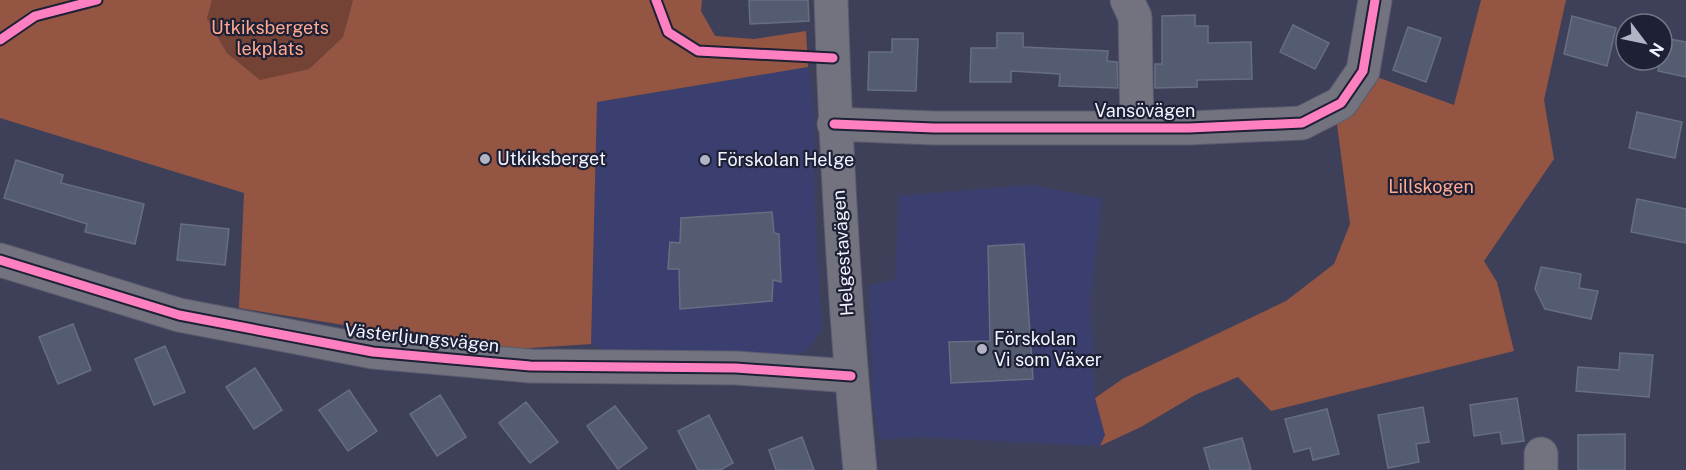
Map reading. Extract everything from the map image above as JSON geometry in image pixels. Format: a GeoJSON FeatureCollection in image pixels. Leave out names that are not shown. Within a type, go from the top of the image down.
{"type":"FeatureCollection","features":[{"type":"Feature","properties":{"kind":"street","name":"Helgestavägen"},"geometry":{"type":"LineString","coordinates":[[831,0],[834,124],[851,376],[860,470]]}},
{"type":"Feature","properties":{"kind":"street"},"geometry":{"type":"LineString","coordinates":[[1127,0],[1135,17],[1137,128]]}},
{"type":"Feature","properties":{"kind":"street","name":"Vansövägen"},"geometry":{"type":"LineString","coordinates":[[834,124],[934,128],[1137,128],[1302,123],[1341,103],[1363,71],[1375,0]]}},
{"type":"Feature","properties":{"kind":"street","name":"Västerljungsvägen"},"geometry":{"type":"LineString","coordinates":[[0,260],[179,315],[373,352],[531,366],[736,368],[851,376]]}},
{"type":"Feature","properties":{"kind":"shaded area","name":"Förskolan Helge"},"geometry":{"type":"Polygon","coordinates":[[[808,67],[814,107],[815,213],[822,327],[814,342],[801,354],[602,349],[591,344],[597,102],[808,67]]]}},
{"type":"Feature","properties":{"kind":"shaded area","name":"Förskolan Vi som Växer"},"geometry":{"type":"Polygon","coordinates":[[[1031,185],[1102,199],[1090,301],[1095,398],[1105,435],[1100,446],[915,437],[879,440],[873,403],[869,285],[895,280],[899,196],[1031,185]]]}},
{"type":"Feature","properties":{"kind":"green space"},"geometry":{"type":"Polygon","coordinates":[[[0,0],[212,0],[207,18],[227,53],[260,80],[309,69],[343,37],[353,0],[702,0],[701,11],[715,36],[754,39],[806,31],[808,67],[597,102],[591,344],[499,350],[239,308],[244,193],[0,118],[0,0]]]}},
{"type":"Feature","properties":{"kind":"green space","name":"Utkiksbergets lekplats"},"geometry":{"type":"Polygon","coordinates":[[[212,0],[353,0],[343,37],[309,69],[260,81],[227,53],[207,18],[212,0]]]}},
{"type":"Feature","properties":{"kind":"green space","name":"Lillskogen"},"geometry":{"type":"Polygon","coordinates":[[[1481,0],[1566,0],[1544,100],[1554,159],[1484,261],[1497,282],[1514,351],[1271,411],[1238,377],[1195,395],[1141,427],[1100,446],[1105,435],[1095,398],[1124,378],[1286,301],[1334,264],[1350,224],[1337,124],[1374,76],[1454,105],[1481,0]]]}},
{"type":"Feature","properties":{"kind":"building"},"geometry":{"type":"Polygon","coordinates":[[[749,0],[808,0],[809,21],[750,24],[749,0]]]}},
{"type":"Feature","properties":{"kind":"building"},"geometry":{"type":"Polygon","coordinates":[[[1195,15],[1195,26],[1208,26],[1208,43],[1251,42],[1252,79],[1197,80],[1197,87],[1155,88],[1155,64],[1162,64],[1162,16],[1195,15]]]}},
{"type":"Feature","properties":{"kind":"building"},"geometry":{"type":"Polygon","coordinates":[[[1572,16],[1614,27],[1607,66],[1564,54],[1572,16]]]}},
{"type":"Feature","properties":{"kind":"building"},"geometry":{"type":"Polygon","coordinates":[[[1293,25],[1329,43],[1315,69],[1280,52],[1293,25]]]}},
{"type":"Feature","properties":{"kind":"building"},"geometry":{"type":"Polygon","coordinates":[[[1408,27],[1441,38],[1426,82],[1393,70],[1408,27]]]}},
{"type":"Feature","properties":{"kind":"building"},"geometry":{"type":"Polygon","coordinates":[[[997,33],[1023,33],[1023,47],[1108,51],[1107,61],[1117,62],[1118,88],[1059,86],[1060,74],[1011,71],[1011,82],[970,82],[971,48],[997,48],[997,33]]]}},
{"type":"Feature","properties":{"kind":"building"},"geometry":{"type":"Polygon","coordinates":[[[892,39],[918,39],[916,91],[868,90],[869,52],[892,52],[892,39]]]}},
{"type":"Feature","properties":{"kind":"building"},"geometry":{"type":"Polygon","coordinates":[[[1674,40],[1686,42],[1686,77],[1663,72],[1674,72],[1674,40]]]}},
{"type":"Feature","properties":{"kind":"building"},"geometry":{"type":"Polygon","coordinates":[[[1637,112],[1682,122],[1675,158],[1629,148],[1637,112]]]}},
{"type":"Feature","properties":{"kind":"building"},"geometry":{"type":"Polygon","coordinates":[[[16,160],[63,175],[61,183],[144,204],[135,244],[85,232],[87,224],[4,198],[16,160]]]}},
{"type":"Feature","properties":{"kind":"building"},"geometry":{"type":"Polygon","coordinates":[[[1637,199],[1686,209],[1686,243],[1631,232],[1637,199]]]}},
{"type":"Feature","properties":{"kind":"building"},"geometry":{"type":"Polygon","coordinates":[[[772,212],[774,233],[779,234],[781,282],[773,280],[772,301],[680,309],[679,269],[668,269],[670,242],[680,243],[681,218],[772,212]]]}},
{"type":"Feature","properties":{"kind":"building"},"geometry":{"type":"Polygon","coordinates":[[[181,224],[229,229],[225,265],[177,260],[181,224]]]}},
{"type":"Feature","properties":{"kind":"building"},"geometry":{"type":"Polygon","coordinates":[[[1024,244],[1033,379],[951,383],[949,342],[990,341],[988,246],[1024,244]]]}},
{"type":"Feature","properties":{"kind":"building"},"geometry":{"type":"Polygon","coordinates":[[[1541,267],[1581,274],[1579,288],[1598,291],[1591,319],[1545,309],[1535,289],[1541,267]]]}},
{"type":"Feature","properties":{"kind":"building"},"geometry":{"type":"Polygon","coordinates":[[[73,324],[91,370],[58,384],[39,337],[73,324]]]}},
{"type":"Feature","properties":{"kind":"building"},"geometry":{"type":"Polygon","coordinates":[[[165,346],[185,392],[154,405],[135,359],[165,346]]]}},
{"type":"Feature","properties":{"kind":"building"},"geometry":{"type":"Polygon","coordinates":[[[1620,353],[1653,355],[1649,397],[1576,391],[1578,367],[1619,370],[1620,353]]]}},
{"type":"Feature","properties":{"kind":"building"},"geometry":{"type":"Polygon","coordinates":[[[255,368],[282,410],[254,429],[226,387],[255,368]]]}},
{"type":"Feature","properties":{"kind":"building"},"geometry":{"type":"Polygon","coordinates":[[[349,390],[377,431],[348,451],[319,410],[349,390]]]}},
{"type":"Feature","properties":{"kind":"building"},"geometry":{"type":"Polygon","coordinates":[[[440,395],[466,437],[437,456],[410,414],[440,395]]]}},
{"type":"Feature","properties":{"kind":"building"},"geometry":{"type":"Polygon","coordinates":[[[1517,398],[1524,441],[1502,444],[1500,432],[1474,436],[1470,405],[1517,398]]]}},
{"type":"Feature","properties":{"kind":"building"},"geometry":{"type":"Polygon","coordinates":[[[526,402],[558,442],[530,463],[499,423],[526,402]]]}},
{"type":"Feature","properties":{"kind":"building"},"geometry":{"type":"Polygon","coordinates":[[[615,406],[647,448],[618,469],[587,426],[615,406]]]}},
{"type":"Feature","properties":{"kind":"building"},"geometry":{"type":"Polygon","coordinates":[[[1423,407],[1429,442],[1416,444],[1419,462],[1388,468],[1378,415],[1423,407]]]}},
{"type":"Feature","properties":{"kind":"building"},"geometry":{"type":"Polygon","coordinates":[[[1327,409],[1339,454],[1313,460],[1310,448],[1294,452],[1285,419],[1327,409]]]}},
{"type":"Feature","properties":{"kind":"building"},"geometry":{"type":"Polygon","coordinates":[[[709,415],[733,463],[720,470],[698,470],[678,431],[709,415]]]}},
{"type":"Feature","properties":{"kind":"building"},"geometry":{"type":"Polygon","coordinates":[[[1625,434],[1625,470],[1578,470],[1578,435],[1625,434]]]}},
{"type":"Feature","properties":{"kind":"building"},"geometry":{"type":"Polygon","coordinates":[[[802,437],[814,470],[776,470],[769,450],[802,437]]]}},
{"type":"Feature","properties":{"kind":"building"},"geometry":{"type":"Polygon","coordinates":[[[1242,438],[1251,470],[1210,470],[1204,448],[1242,438]]]}},
{"type":"Feature","properties":{"kind":"cycle path"},"geometry":{"type":"LineString","coordinates":[[0,40],[35,16],[97,0]]}},
{"type":"Feature","properties":{"kind":"cycle path"},"geometry":{"type":"LineString","coordinates":[[656,0],[668,32],[698,51],[833,58]]}},
{"type":"Feature","properties":{"kind":"cycle path"},"geometry":{"type":"LineString","coordinates":[[834,124],[934,128],[1189,128],[1302,123],[1341,103],[1363,71],[1375,0]]}},
{"type":"Feature","properties":{"kind":"cycle path"},"geometry":{"type":"LineString","coordinates":[[0,260],[179,315],[373,352],[530,366],[736,368],[851,376]]}},
{"type":"Feature","properties":{"kind":"place","name":"Utkiksberget"},"geometry":{"type":"Point","coordinates":[485,159]}},
{"type":"Feature","properties":{"kind":"place","name":"Förskolan Helge"},"geometry":{"type":"Point","coordinates":[705,160]}},
{"type":"Feature","properties":{"kind":"place","name":"Förskolan Vi som Växer"},"geometry":{"type":"Point","coordinates":[982,349]}}]}
